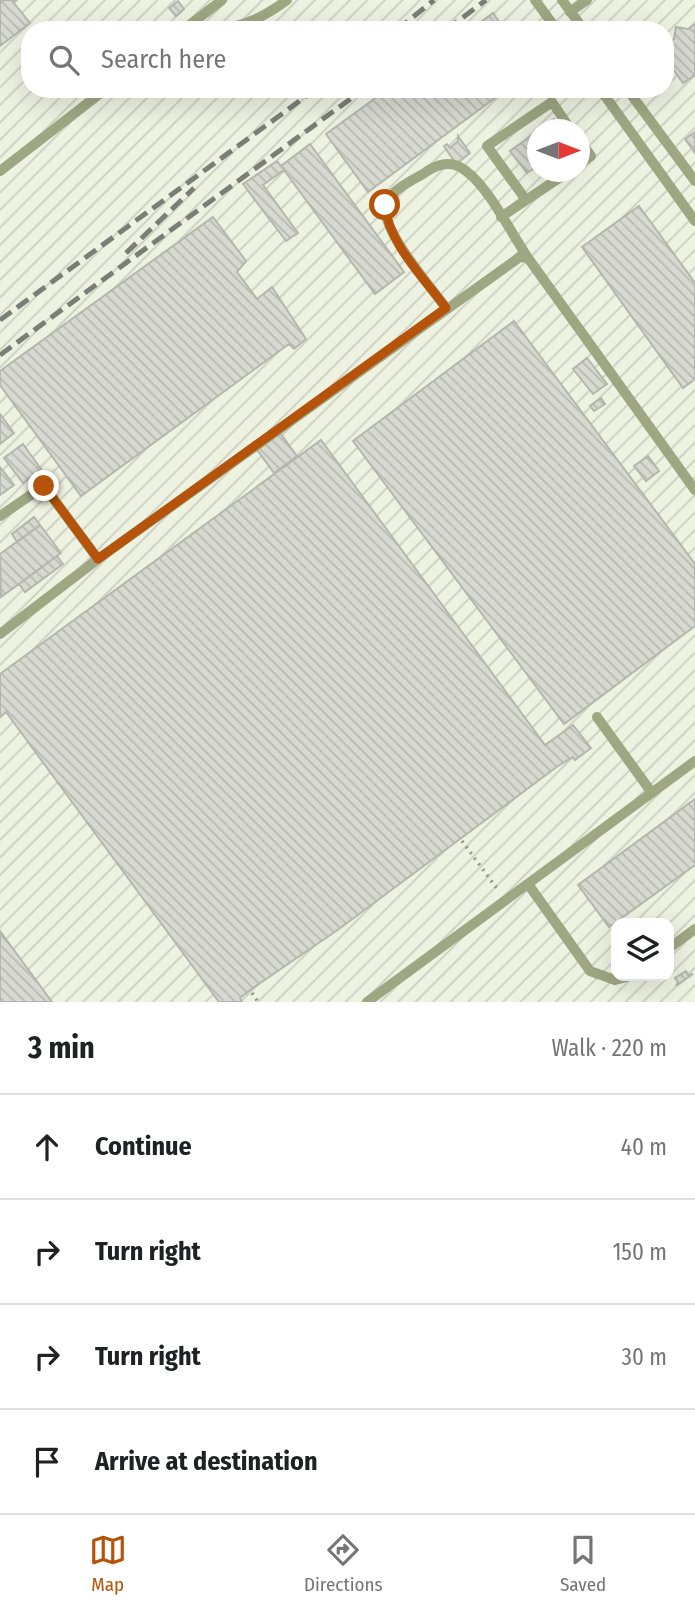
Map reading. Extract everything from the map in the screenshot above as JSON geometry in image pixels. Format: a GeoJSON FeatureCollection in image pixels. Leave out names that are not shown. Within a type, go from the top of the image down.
{"type":"FeatureCollection","features":[{"type":"Feature","properties":{"kind":"lane"},"geometry":{"type":"LineString","coordinates":[[195,21],[222,0]]}},
{"type":"Feature","properties":{"kind":"lane"},"geometry":{"type":"LineString","coordinates":[[253,21],[267,15],[287,0]]}},
{"type":"Feature","properties":{"kind":"lane"},"geometry":{"type":"LineString","coordinates":[[535,0],[550,21]]}},
{"type":"Feature","properties":{"kind":"lane"},"geometry":{"type":"LineString","coordinates":[[562,0],[577,21]]}},
{"type":"Feature","properties":{"kind":"lane"},"geometry":{"type":"LineString","coordinates":[[570,12],[587,0]]}},
{"type":"Feature","properties":{"kind":"lane"},"geometry":{"type":"LineString","coordinates":[[0,171],[94,98]]}},
{"type":"Feature","properties":{"kind":"lane"},"geometry":{"type":"LineString","coordinates":[[606,98],[695,221]]}},
{"type":"Feature","properties":{"kind":"lane"},"geometry":{"type":"LineString","coordinates":[[634,98],[695,181]]}},
{"type":"Feature","properties":{"kind":"lane"},"geometry":{"type":"LineString","coordinates":[[526,200],[487,146],[552,102],[564,119]]}},
{"type":"Feature","properties":{"kind":"lane"},"geometry":{"type":"LineString","coordinates":[[446,308],[393,234],[386,220],[385,205],[392,194],[436,164],[449,163],[465,169],[477,182],[528,258],[695,490]]}},
{"type":"Feature","properties":{"kind":"lane"},"geometry":{"type":"LineString","coordinates":[[501,217],[553,182]]}},
{"type":"Feature","properties":{"kind":"lane"},"geometry":{"type":"LineString","coordinates":[[0,634],[98,559],[511,261],[528,258]]}},
{"type":"Feature","properties":{"kind":"lane"},"geometry":{"type":"LineString","coordinates":[[0,516],[44,486],[98,559]]}},
{"type":"Feature","properties":{"kind":"lane"},"geometry":{"type":"LineString","coordinates":[[597,717],[652,793]]}},
{"type":"Feature","properties":{"kind":"lane"},"geometry":{"type":"LineString","coordinates":[[367,1002],[695,761]]}},
{"type":"Feature","properties":{"kind":"lane"},"geometry":{"type":"LineString","coordinates":[[528,884],[590,971],[611,979]]}},
{"type":"Feature","properties":{"kind":"lane"},"geometry":{"type":"LineString","coordinates":[[674,944],[695,929]]}},
{"type":"Feature","properties":{"kind":"path"},"geometry":{"type":"LineString","coordinates":[[462,841],[505,901]]}},
{"type":"Feature","properties":{"kind":"path"},"geometry":{"type":"LineString","coordinates":[[252,993],[258,1002]]}},
{"type":"Feature","properties":{"kind":"shaded area"},"geometry":{"type":"Polygon","coordinates":[[[0,0],[695,0],[695,1002],[0,1002],[0,0]]]}},
{"type":"Feature","properties":{"kind":"building"},"geometry":{"type":"Polygon","coordinates":[[[0,0],[16,0],[13,2],[28,21],[21,21],[21,30],[0,46],[0,0]]]}},
{"type":"Feature","properties":{"kind":"building"},"geometry":{"type":"Polygon","coordinates":[[[178,1],[184,9],[176,16],[169,8],[178,1]]]}},
{"type":"Feature","properties":{"kind":"building"},"geometry":{"type":"Polygon","coordinates":[[[493,13],[499,21],[482,21],[493,13]]]}},
{"type":"Feature","properties":{"kind":"building"},"geometry":{"type":"Polygon","coordinates":[[[695,24],[695,75],[683,83],[674,70],[674,39],[676,27],[688,29],[695,24]]]}},
{"type":"Feature","properties":{"kind":"building"},"geometry":{"type":"Polygon","coordinates":[[[376,98],[495,98],[368,192],[326,134],[376,98]]]}},
{"type":"Feature","properties":{"kind":"building"},"geometry":{"type":"Polygon","coordinates":[[[695,132],[695,153],[685,139],[695,132]]]}},
{"type":"Feature","properties":{"kind":"building"},"geometry":{"type":"Polygon","coordinates":[[[458,136],[470,153],[456,164],[444,146],[447,144],[450,148],[458,141],[458,136]]]}},
{"type":"Feature","properties":{"kind":"building"},"geometry":{"type":"Polygon","coordinates":[[[527,139],[527,173],[510,151],[527,139]]]}},
{"type":"Feature","properties":{"kind":"building"},"geometry":{"type":"Polygon","coordinates":[[[310,144],[404,272],[375,294],[281,166],[310,144]]]}},
{"type":"Feature","properties":{"kind":"building"},"geometry":{"type":"Polygon","coordinates":[[[277,161],[284,170],[263,185],[298,233],[286,241],[243,184],[277,161]]]}},
{"type":"Feature","properties":{"kind":"building"},"geometry":{"type":"Polygon","coordinates":[[[639,206],[695,283],[695,379],[683,388],[582,247],[639,206]]]}},
{"type":"Feature","properties":{"kind":"building"},"geometry":{"type":"Polygon","coordinates":[[[213,217],[246,261],[237,272],[257,299],[272,287],[306,339],[294,349],[289,344],[81,496],[0,385],[0,371],[213,217]]]}},
{"type":"Feature","properties":{"kind":"building"},"geometry":{"type":"Polygon","coordinates":[[[514,321],[695,564],[695,626],[564,724],[353,441],[514,321]]]}},
{"type":"Feature","properties":{"kind":"building"},"geometry":{"type":"Polygon","coordinates":[[[587,358],[607,384],[593,394],[573,369],[587,358]]]}},
{"type":"Feature","properties":{"kind":"building"},"geometry":{"type":"Polygon","coordinates":[[[601,398],[605,404],[594,411],[590,406],[601,398]]]}},
{"type":"Feature","properties":{"kind":"building"},"geometry":{"type":"Polygon","coordinates":[[[0,414],[14,433],[0,444],[0,414]]]}},
{"type":"Feature","properties":{"kind":"building"},"geometry":{"type":"Polygon","coordinates":[[[278,430],[297,456],[274,473],[255,447],[278,430]]]}},
{"type":"Feature","properties":{"kind":"building"},"geometry":{"type":"Polygon","coordinates":[[[321,440],[545,745],[573,725],[591,748],[575,760],[573,757],[558,766],[339,929],[253,988],[240,998],[242,1002],[219,1002],[6,712],[0,717],[0,674],[321,440]]]}},
{"type":"Feature","properties":{"kind":"building"},"geometry":{"type":"Polygon","coordinates":[[[23,444],[41,469],[23,483],[4,458],[23,444]]]}},
{"type":"Feature","properties":{"kind":"building"},"geometry":{"type":"Polygon","coordinates":[[[648,456],[659,471],[646,481],[634,466],[648,456]]]}},
{"type":"Feature","properties":{"kind":"building"},"geometry":{"type":"Polygon","coordinates":[[[0,467],[14,485],[0,495],[0,467]]]}},
{"type":"Feature","properties":{"kind":"building"},"geometry":{"type":"Polygon","coordinates":[[[34,517],[40,525],[17,542],[12,534],[34,517]]]}},
{"type":"Feature","properties":{"kind":"building"},"geometry":{"type":"Polygon","coordinates":[[[40,525],[61,553],[1,597],[0,554],[40,525]]]}},
{"type":"Feature","properties":{"kind":"building"},"geometry":{"type":"Polygon","coordinates":[[[57,556],[63,564],[25,592],[19,584],[57,556]]]}},
{"type":"Feature","properties":{"kind":"building"},"geometry":{"type":"Polygon","coordinates":[[[695,799],[695,865],[621,918],[611,918],[609,927],[578,885],[695,799]]]}},
{"type":"Feature","properties":{"kind":"building"},"geometry":{"type":"Polygon","coordinates":[[[0,931],[52,1002],[0,1002],[0,931]]]}},
{"type":"Feature","properties":{"kind":"building"},"geometry":{"type":"Polygon","coordinates":[[[686,971],[688,975],[693,974],[676,986],[678,982],[675,978],[686,971]]]}},
{"type":"Feature","properties":{"kind":"railway"},"geometry":{"type":"LineString","coordinates":[[408,21],[434,0]]}},
{"type":"Feature","properties":{"kind":"railway"},"geometry":{"type":"LineString","coordinates":[[458,21],[486,0]]}},
{"type":"Feature","properties":{"kind":"railway"},"geometry":{"type":"LineString","coordinates":[[0,320],[304,98]]}},
{"type":"Feature","properties":{"kind":"railway"},"geometry":{"type":"LineString","coordinates":[[0,355],[352,98]]}},
{"type":"Feature","properties":{"kind":"railway"},"geometry":{"type":"LineString","coordinates":[[126,253],[194,188]]}},
{"type":"Feature","properties":{"kind":"route"},"geometry":{"type":"LineString","coordinates":[[44,486],[98,559],[446,308],[393,234],[386,220],[385,205]]}}]}
